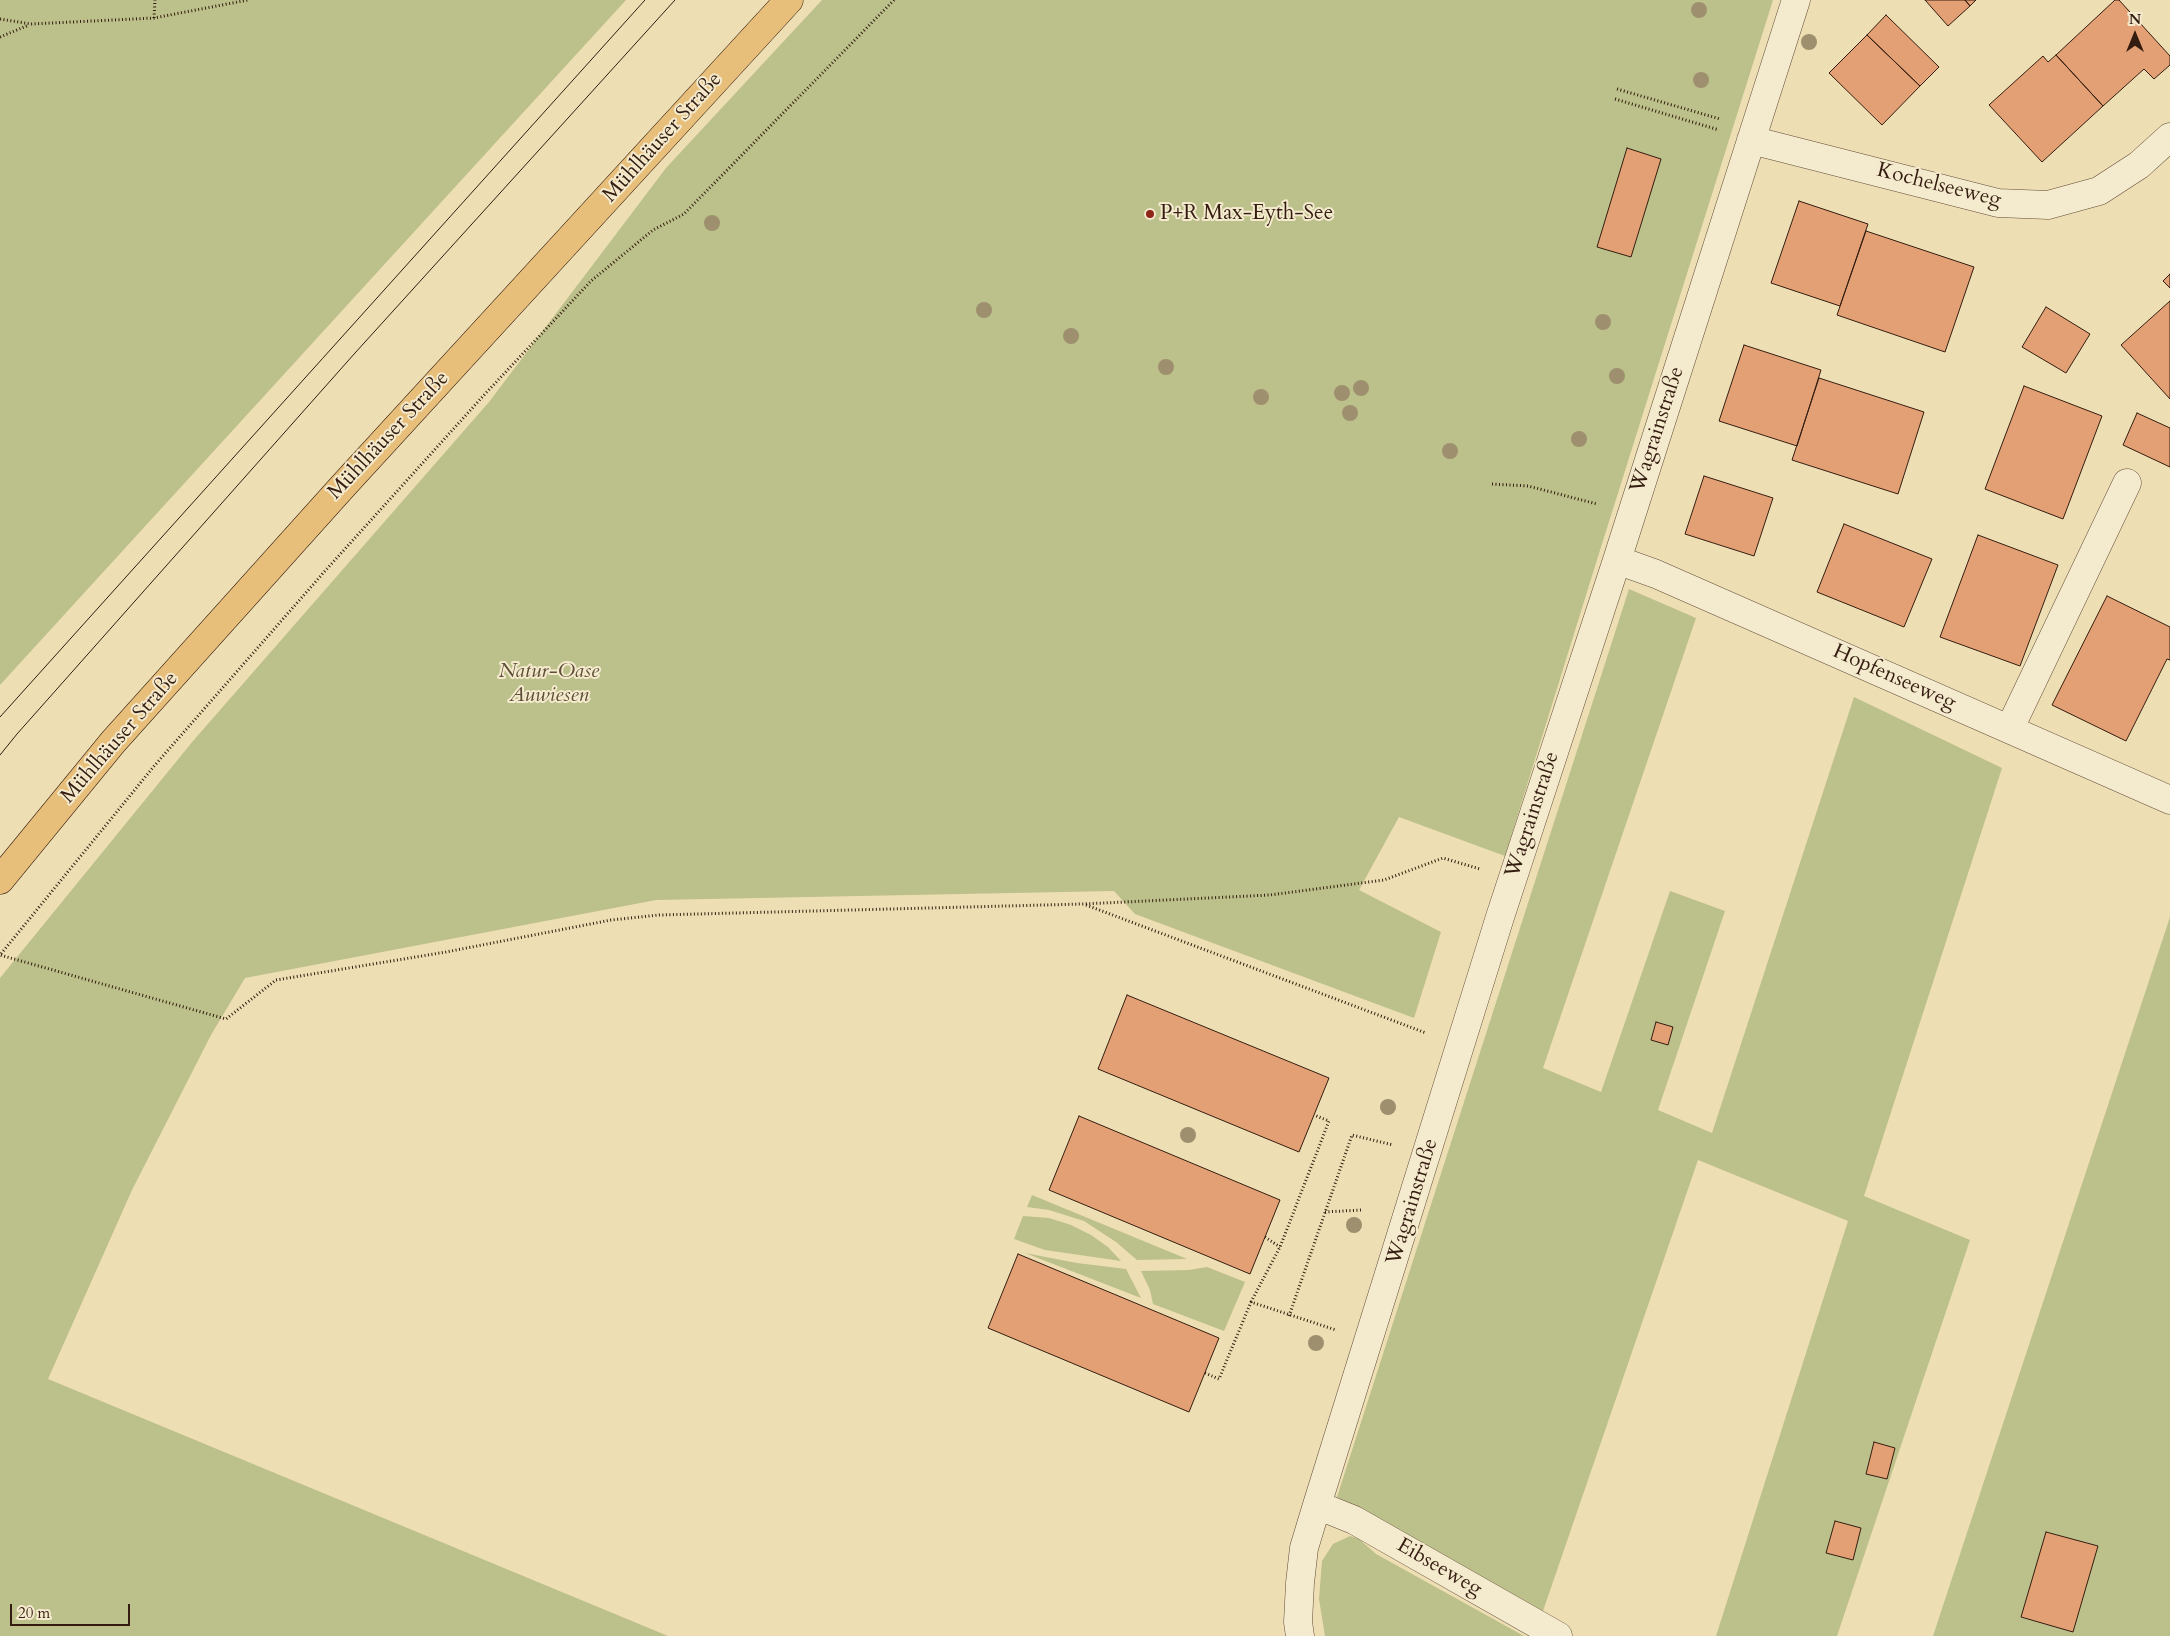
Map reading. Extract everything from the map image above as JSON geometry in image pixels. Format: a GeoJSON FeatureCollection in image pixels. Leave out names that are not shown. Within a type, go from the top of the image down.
{"type":"FeatureCollection","features":[{"type":"Feature","properties":{"kind":"main road","name":"Mühlhäuser Straße"},"geometry":{"type":"LineString","coordinates":[[0,880],[113,742],[343,486],[789,0]]}},
{"type":"Feature","properties":{"kind":"street","name":"Wagrainstraße"},"geometry":{"type":"LineString","coordinates":[[1300,1636],[1298,1622],[1304,1548],[1317,1505],[1428,1154],[1512,877],[1617,560],[1796,0]]}},
{"type":"Feature","properties":{"kind":"street","name":"Kochelseeweg"},"geometry":{"type":"LineString","coordinates":[[1753,134],[1998,203],[2048,206],[2099,191],[2139,165],[2170,137]]}},
{"type":"Feature","properties":{"kind":"street"},"geometry":{"type":"LineString","coordinates":[[2010,728],[2127,483]]}},
{"type":"Feature","properties":{"kind":"street","name":"Hopfenseeweg"},"geometry":{"type":"LineString","coordinates":[[1617,560],[1665,578],[2010,728],[2170,800]]}},
{"type":"Feature","properties":{"kind":"street","name":"Eibseeweg"},"geometry":{"type":"LineString","coordinates":[[1317,1505],[1354,1520],[1558,1636]]}},
{"type":"Feature","properties":{"kind":"path"},"geometry":{"type":"LineString","coordinates":[[154,18],[155,0]]}},
{"type":"Feature","properties":{"kind":"path"},"geometry":{"type":"LineString","coordinates":[[0,19],[30,24],[154,18],[248,0]]}},
{"type":"Feature","properties":{"kind":"path"},"geometry":{"type":"LineString","coordinates":[[894,0],[684,214],[653,230],[591,281],[485,394],[325,571],[155,765],[0,955],[226,1019],[276,980],[446,952],[611,920],[659,915],[1083,904],[1270,895],[1384,880],[1443,858],[1512,877]]}},
{"type":"Feature","properties":{"kind":"path"},"geometry":{"type":"LineString","coordinates":[[0,37],[30,24]]}},
{"type":"Feature","properties":{"kind":"path"},"geometry":{"type":"LineString","coordinates":[[1617,89],[1753,134]]}},
{"type":"Feature","properties":{"kind":"path"},"geometry":{"type":"LineString","coordinates":[[1615,99],[1753,134]]}},
{"type":"Feature","properties":{"kind":"path"},"geometry":{"type":"LineString","coordinates":[[1492,484],[1528,486],[1632,512]]}},
{"type":"Feature","properties":{"kind":"path"},"geometry":{"type":"LineString","coordinates":[[1083,904],[1461,1046]]}},
{"type":"Feature","properties":{"kind":"path"},"geometry":{"type":"LineString","coordinates":[[1205,1373],[1218,1379],[1251,1302],[1280,1247],[1329,1121],[1314,1115]]}},
{"type":"Feature","properties":{"kind":"path"},"geometry":{"type":"LineString","coordinates":[[1289,1316],[1352,1135],[1428,1154]]}},
{"type":"Feature","properties":{"kind":"path"},"geometry":{"type":"LineString","coordinates":[[1325,1212],[1361,1210]]}},
{"type":"Feature","properties":{"kind":"path"},"geometry":{"type":"LineString","coordinates":[[1265,1237],[1280,1247]]}},
{"type":"Feature","properties":{"kind":"path"},"geometry":{"type":"LineString","coordinates":[[1251,1302],[1324,1326]]}},
{"type":"Feature","properties":{"kind":"green space"},"geometry":{"type":"Polygon","coordinates":[[[0,0],[626,0],[0,685],[0,0]]]}},
{"type":"Feature","properties":{"kind":"green space","name":"Natur-Oase Auwiesen"},"geometry":{"type":"Polygon","coordinates":[[[822,0],[1773,0],[1505,856],[1399,817],[1359,890],[1441,932],[1414,1018],[1135,914],[1114,891],[656,900],[245,978],[211,1035],[132,1190],[48,1379],[668,1636],[0,1636],[0,978],[193,741],[489,402],[666,168],[822,0]]]}},
{"type":"Feature","properties":{"kind":"green space"},"geometry":{"type":"Polygon","coordinates":[[[1629,589],[1696,618],[1543,1068],[1601,1092],[1670,891],[1725,911],[1658,1110],[1712,1133],[1854,697],[2002,768],[1864,1196],[1970,1240],[1837,1636],[1716,1636],[1848,1221],[1698,1160],[1543,1611],[1337,1497],[1629,589]]]}},
{"type":"Feature","properties":{"kind":"green space"},"geometry":{"type":"Polygon","coordinates":[[[2170,917],[2170,1636],[1933,1636],[2170,917]]]}},
{"type":"Feature","properties":{"kind":"green space"},"geometry":{"type":"Polygon","coordinates":[[[1032,1195],[1187,1259],[1137,1260],[1116,1242],[1084,1221],[1049,1210],[1027,1207],[1032,1195]]]}},
{"type":"Feature","properties":{"kind":"green space"},"geometry":{"type":"Polygon","coordinates":[[[1023,1216],[1049,1218],[1071,1225],[1091,1235],[1108,1247],[1121,1261],[1045,1250],[1014,1239],[1023,1216]]]}},
{"type":"Feature","properties":{"kind":"green space"},"geometry":{"type":"Polygon","coordinates":[[[1025,1253],[1077,1263],[1126,1269],[1141,1298],[1025,1253]]]}},
{"type":"Feature","properties":{"kind":"green space"},"geometry":{"type":"Polygon","coordinates":[[[1207,1267],[1245,1282],[1224,1331],[1153,1304],[1150,1290],[1141,1271],[1189,1270],[1207,1267]]]}},
{"type":"Feature","properties":{"kind":"green space"},"geometry":{"type":"Polygon","coordinates":[[[1350,1536],[1359,1539],[1376,1554],[1524,1636],[1325,1636],[1319,1599],[1322,1561],[1333,1544],[1350,1536]]]}},
{"type":"Feature","properties":{"kind":"building"},"geometry":{"type":"Polygon","coordinates":[[[1925,0],[1965,0],[1970,6],[1948,26],[1925,0]]]}},
{"type":"Feature","properties":{"kind":"building"},"geometry":{"type":"Polygon","coordinates":[[[1965,0],[1976,0],[1970,6],[1965,0]]]}},
{"type":"Feature","properties":{"kind":"building"},"geometry":{"type":"Polygon","coordinates":[[[2115,0],[2119,0],[2170,56],[2170,65],[2154,79],[2144,69],[2103,106],[2056,55],[2115,0]]]}},
{"type":"Feature","properties":{"kind":"building"},"geometry":{"type":"Polygon","coordinates":[[[1886,15],[1939,67],[1920,86],[1867,35],[1886,15]]]}},
{"type":"Feature","properties":{"kind":"building"},"geometry":{"type":"Polygon","coordinates":[[[1867,35],[1920,86],[1882,125],[1829,73],[1867,35]]]}},
{"type":"Feature","properties":{"kind":"building"},"geometry":{"type":"Polygon","coordinates":[[[2056,55],[2103,106],[2042,162],[1989,105],[2043,56],[2048,62],[2056,55]]]}},
{"type":"Feature","properties":{"kind":"building"},"geometry":{"type":"Polygon","coordinates":[[[1627,148],[1661,159],[1631,257],[1597,247],[1627,148]]]}},
{"type":"Feature","properties":{"kind":"building"},"geometry":{"type":"Polygon","coordinates":[[[1799,201],[1868,224],[1840,306],[1771,283],[1799,201]]]}},
{"type":"Feature","properties":{"kind":"building"},"geometry":{"type":"Polygon","coordinates":[[[1866,231],[1974,267],[1945,352],[1837,315],[1866,231]]]}},
{"type":"Feature","properties":{"kind":"building"},"geometry":{"type":"Polygon","coordinates":[[[2170,274],[2170,288],[2163,281],[2170,274]]]}},
{"type":"Feature","properties":{"kind":"building"},"geometry":{"type":"Polygon","coordinates":[[[2170,301],[2170,399],[2121,345],[2170,301]]]}},
{"type":"Feature","properties":{"kind":"building"},"geometry":{"type":"Polygon","coordinates":[[[2046,307],[2090,334],[2066,373],[2022,347],[2046,307]]]}},
{"type":"Feature","properties":{"kind":"building"},"geometry":{"type":"Polygon","coordinates":[[[1744,345],[1821,370],[1797,446],[1719,421],[1744,345]]]}},
{"type":"Feature","properties":{"kind":"building"},"geometry":{"type":"Polygon","coordinates":[[[1819,378],[1924,412],[1898,494],[1792,460],[1819,378]]]}},
{"type":"Feature","properties":{"kind":"building"},"geometry":{"type":"Polygon","coordinates":[[[2024,386],[2102,416],[2063,519],[1985,489],[2024,386]]]}},
{"type":"Feature","properties":{"kind":"building"},"geometry":{"type":"Polygon","coordinates":[[[2137,413],[2170,428],[2170,467],[2123,445],[2137,413]]]}},
{"type":"Feature","properties":{"kind":"building"},"geometry":{"type":"Polygon","coordinates":[[[1704,476],[1773,498],[1754,556],[1685,534],[1704,476]]]}},
{"type":"Feature","properties":{"kind":"building"},"geometry":{"type":"Polygon","coordinates":[[[1844,524],[1932,559],[1904,627],[1817,592],[1844,524]]]}},
{"type":"Feature","properties":{"kind":"building"},"geometry":{"type":"Polygon","coordinates":[[[1978,535],[2058,565],[2020,666],[1940,637],[1978,535]]]}},
{"type":"Feature","properties":{"kind":"building"},"geometry":{"type":"Polygon","coordinates":[[[2107,596],[2170,627],[2170,660],[2167,659],[2126,741],[2052,705],[2107,596]]]}},
{"type":"Feature","properties":{"kind":"building"},"geometry":{"type":"Polygon","coordinates":[[[1127,995],[1329,1078],[1299,1152],[1098,1069],[1127,995]]]}},
{"type":"Feature","properties":{"kind":"building"},"geometry":{"type":"Polygon","coordinates":[[[1656,1022],[1673,1027],[1668,1045],[1651,1040],[1656,1022]]]}},
{"type":"Feature","properties":{"kind":"building"},"geometry":{"type":"Polygon","coordinates":[[[1079,1116],[1280,1200],[1250,1274],[1049,1190],[1079,1116]]]}},
{"type":"Feature","properties":{"kind":"building"},"geometry":{"type":"Polygon","coordinates":[[[1018,1254],[1219,1338],[1189,1412],[988,1328],[1018,1254]]]}},
{"type":"Feature","properties":{"kind":"building"},"geometry":{"type":"Polygon","coordinates":[[[1874,1442],[1895,1448],[1887,1479],[1866,1474],[1874,1442]]]}},
{"type":"Feature","properties":{"kind":"building"},"geometry":{"type":"Polygon","coordinates":[[[1835,1521],[1861,1528],[1853,1560],[1826,1553],[1835,1521]]]}},
{"type":"Feature","properties":{"kind":"building"},"geometry":{"type":"Polygon","coordinates":[[[2046,1532],[2098,1546],[2073,1632],[2021,1617],[2046,1532]]]}},
{"type":"Feature","properties":{"kind":"tram line"},"geometry":{"type":"LineString","coordinates":[[0,717],[645,0]]}},
{"type":"Feature","properties":{"kind":"tram line"},"geometry":{"type":"LineString","coordinates":[[0,755],[355,353],[675,0]]}},
{"type":"Feature","properties":{"kind":"place","name":"P+R Max-Eyth-See"},"geometry":{"type":"Point","coordinates":[1150,214]}}]}
